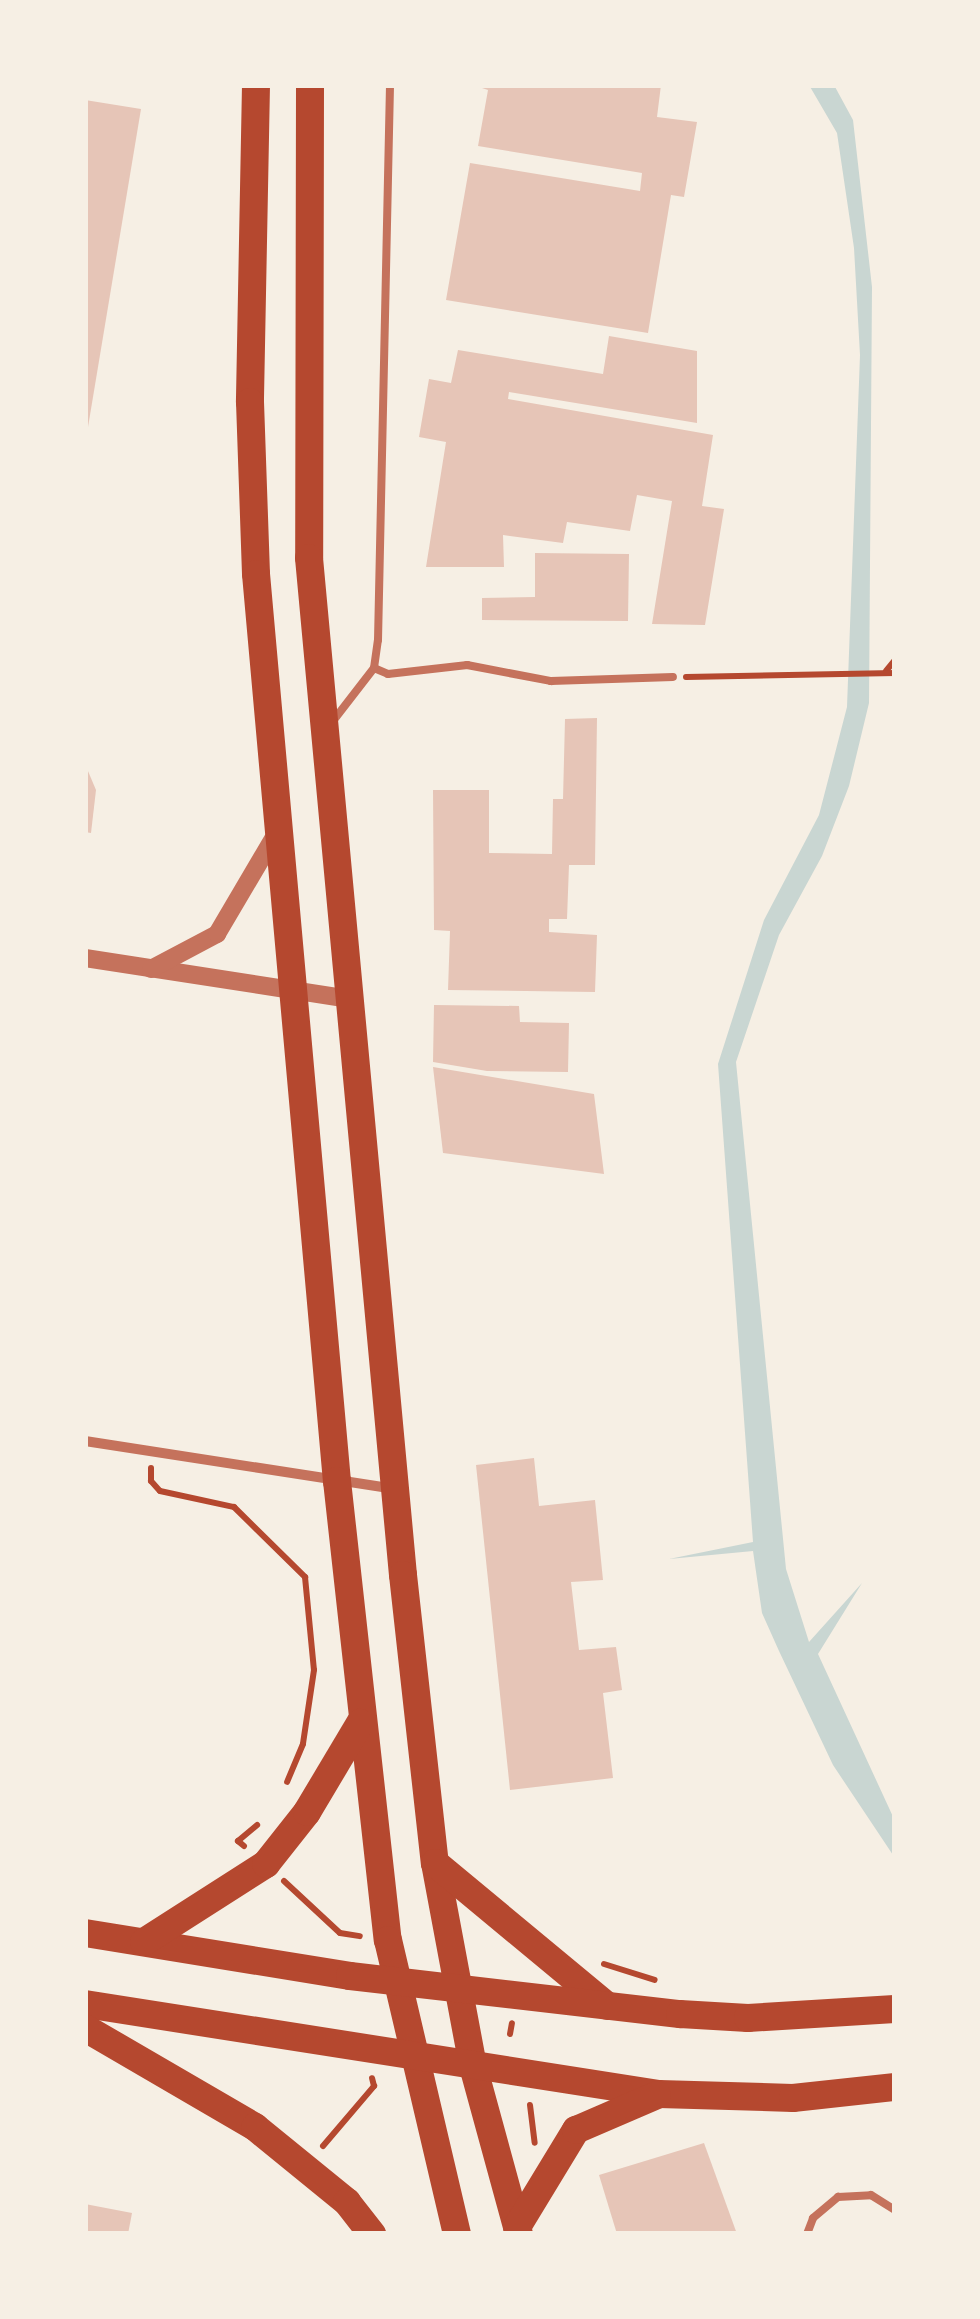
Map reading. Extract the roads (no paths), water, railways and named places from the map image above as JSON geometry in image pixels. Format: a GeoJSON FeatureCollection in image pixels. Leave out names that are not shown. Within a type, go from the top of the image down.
{"type":"FeatureCollection","features":[{"type":"Feature","properties":{"kind":"highway"},"geometry":{"type":"LineString","coordinates":[[256,85],[250,402],[256,574],[336,1480],[360,1723],[395,1981],[410,2057],[457,2234]]}},
{"type":"Feature","properties":{"kind":"highway"},"geometry":{"type":"LineString","coordinates":[[310,85],[306,425],[324,730],[396,1488],[435,1863],[473,2066],[518,2231]]}},
{"type":"Feature","properties":{"kind":"highway"},"geometry":{"type":"LineString","coordinates":[[144,1942],[266,1864],[307,1812],[360,1723]]}},
{"type":"Feature","properties":{"kind":"highway"},"geometry":{"type":"LineString","coordinates":[[435,1863],[607,2006]]}},
{"type":"Feature","properties":{"kind":"highway"},"geometry":{"type":"LineString","coordinates":[[85,1933],[395,1981],[607,2006],[748,2018],[895,2010]]}},
{"type":"Feature","properties":{"kind":"highway"},"geometry":{"type":"LineString","coordinates":[[85,2004],[659,2094],[794,2098],[895,2087]]}},
{"type":"Feature","properties":{"kind":"highway"},"geometry":{"type":"LineString","coordinates":[[85,2028],[255,2128],[347,2202],[372,2234]]}},
{"type":"Feature","properties":{"kind":"highway"},"geometry":{"type":"LineString","coordinates":[[518,2231],[576,2130],[659,2094]]}},
{"type":"Feature","properties":{"kind":"street"},"geometry":{"type":"LineString","coordinates":[[150,970],[218,934],[280,826]]}},
{"type":"Feature","properties":{"kind":"street"},"geometry":{"type":"LineString","coordinates":[[85,958],[350,999]]}},
{"type":"Feature","properties":{"kind":"street"},"geometry":{"type":"LineString","coordinates":[[85,1441],[396,1488]]}},
{"type":"Feature","properties":{"kind":"lane"},"geometry":{"type":"LineString","coordinates":[[324,730],[374,668],[390,85]]}},
{"type":"Feature","properties":{"kind":"lane"},"geometry":{"type":"LineString","coordinates":[[374,668],[388,674],[467,665],[551,681],[673,677]]}},
{"type":"Feature","properties":{"kind":"lane"},"geometry":{"type":"LineString","coordinates":[[808,2234],[813,2218],[838,2197],[871,2195],[895,2210]]}}]}
